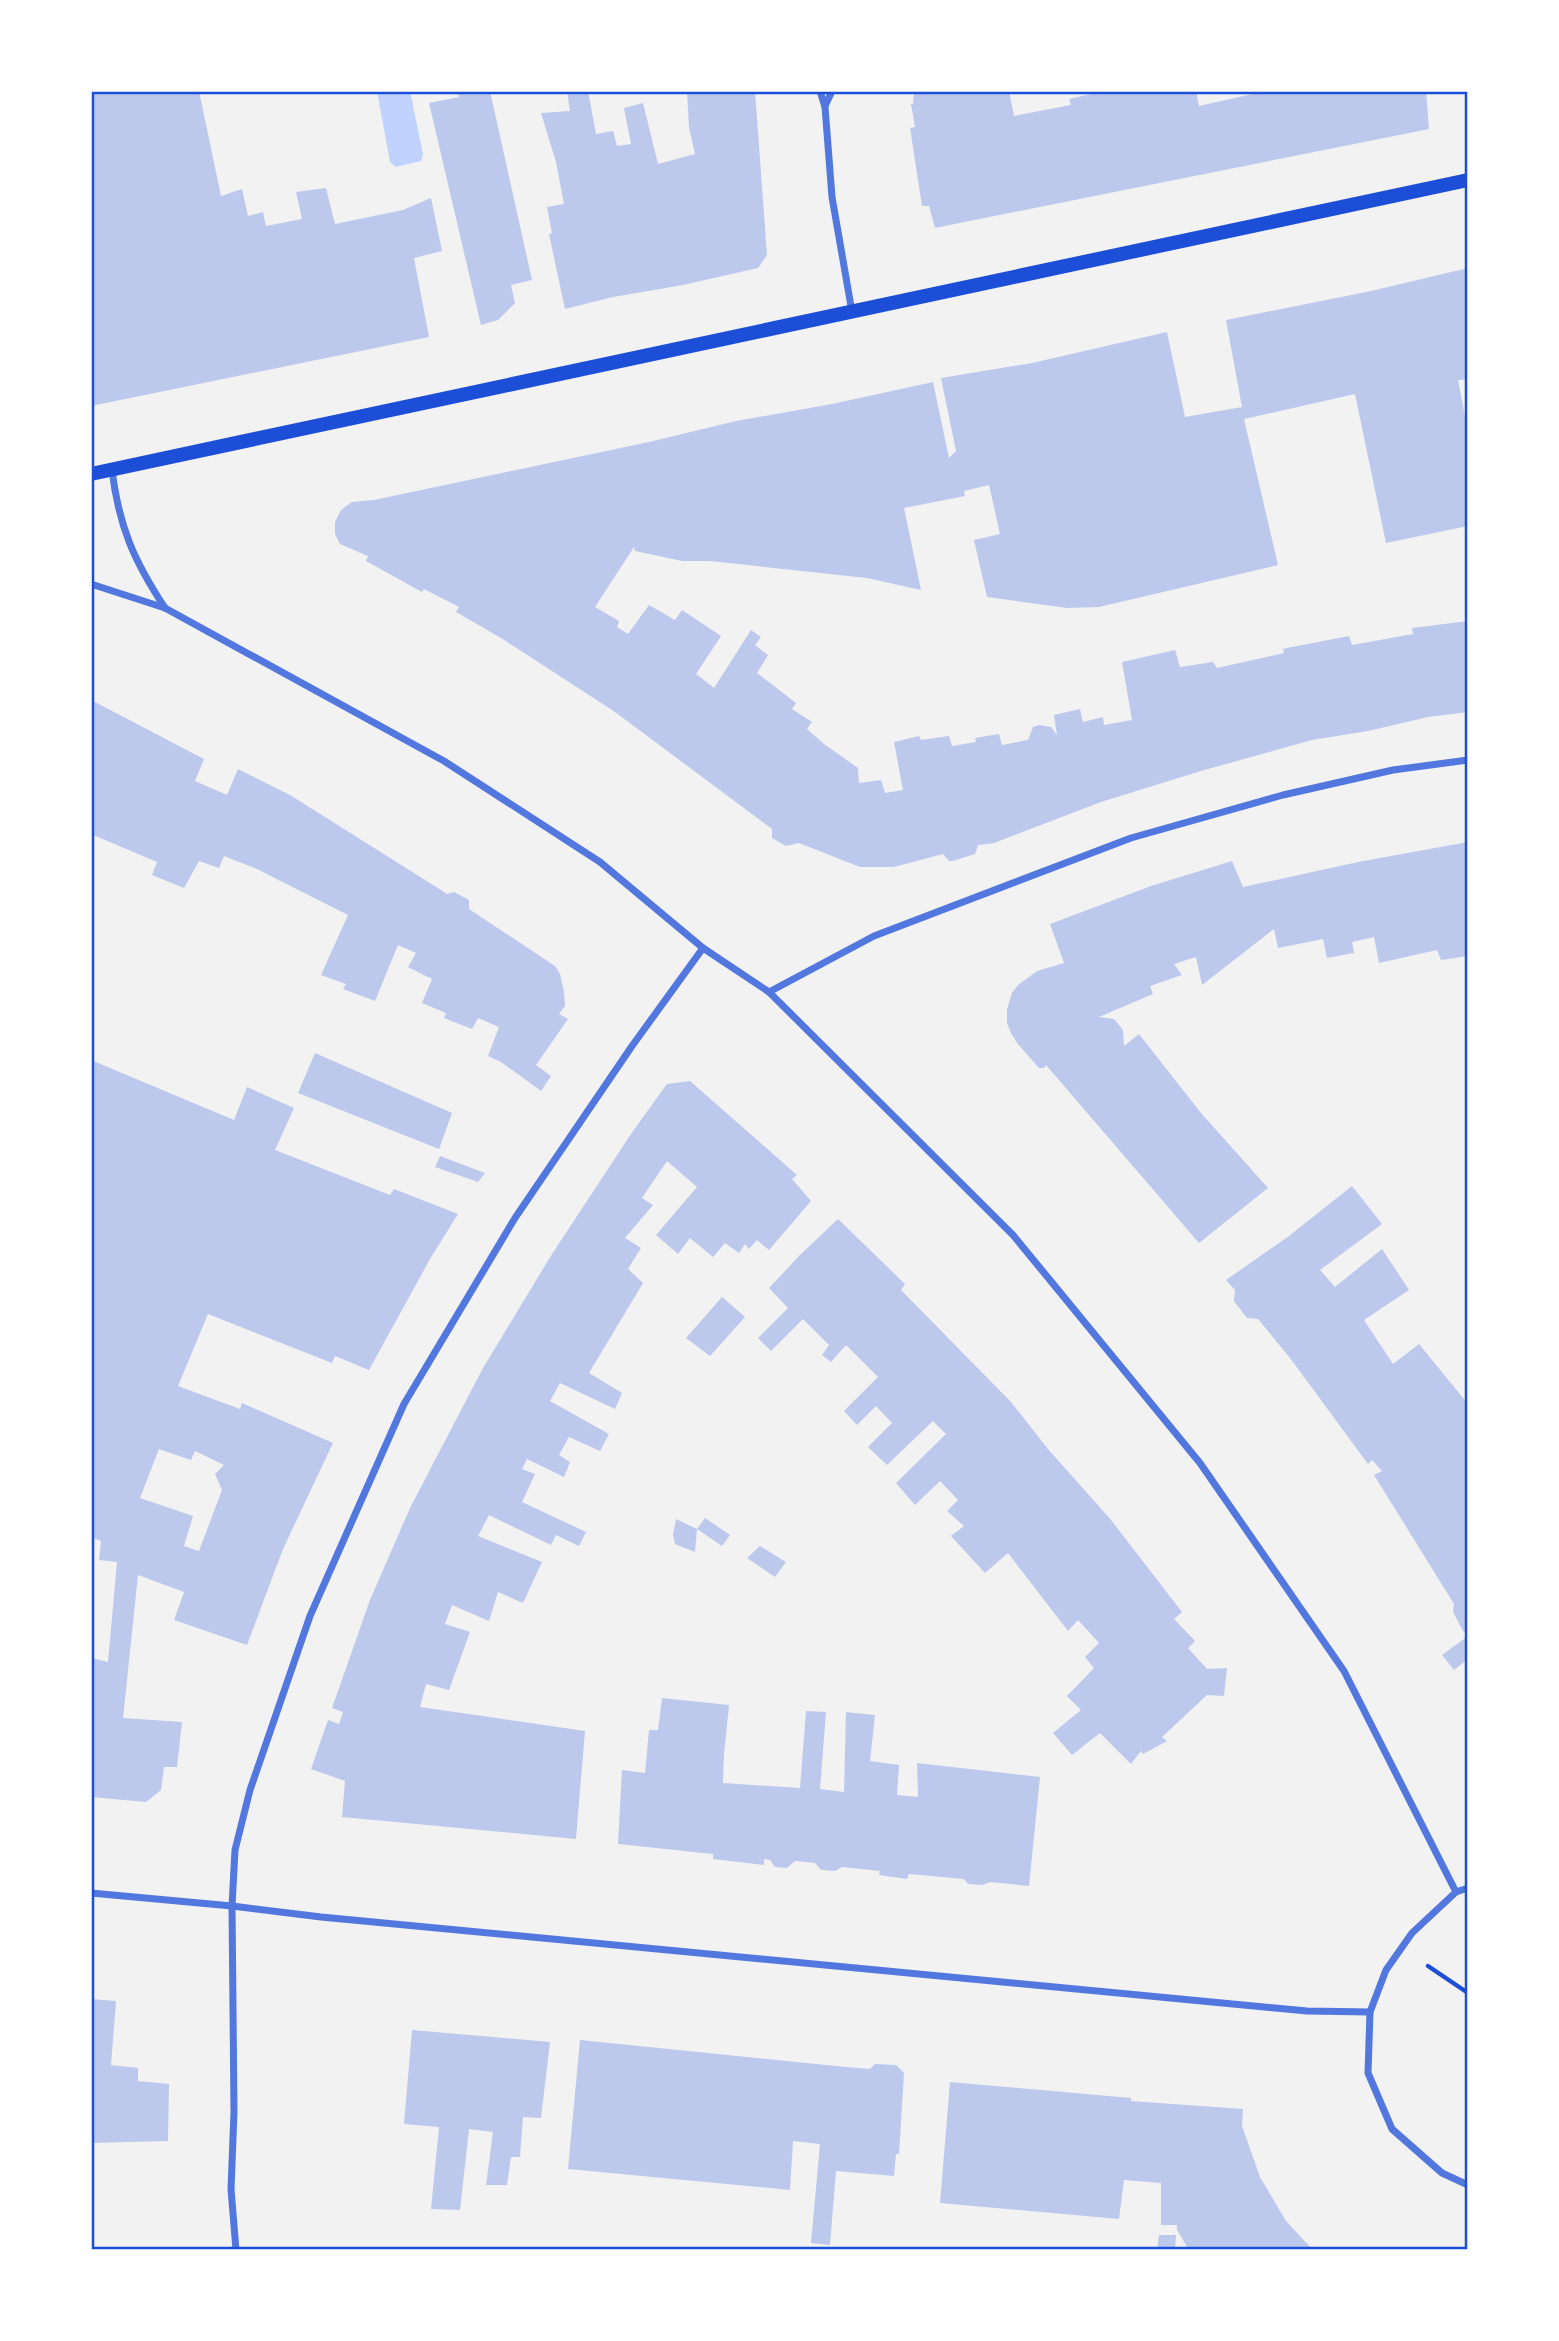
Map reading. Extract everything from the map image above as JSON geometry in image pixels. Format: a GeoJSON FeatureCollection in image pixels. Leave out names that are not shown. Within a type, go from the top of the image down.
{"type":"FeatureCollection","features":[{"type":"Feature","properties":{"kind":"main road"},"geometry":{"type":"LineString","coordinates":[[91,474],[1468,180]]}},
{"type":"Feature","properties":{"kind":"street"},"geometry":{"type":"LineString","coordinates":[[820,91],[825,107],[832,197],[852,313]]}},
{"type":"Feature","properties":{"kind":"street"},"geometry":{"type":"LineString","coordinates":[[825,107],[832,91]]}},
{"type":"Feature","properties":{"kind":"street"},"geometry":{"type":"LineString","coordinates":[[112,470],[119,510],[131,550],[146,579],[166,608]]}},
{"type":"Feature","properties":{"kind":"street"},"geometry":{"type":"LineString","coordinates":[[91,584],[166,608],[444,761],[600,862],[703,948],[769,992],[1013,1235],[1200,1463],[1345,1671],[1456,1892]]}},
{"type":"Feature","properties":{"kind":"street"},"geometry":{"type":"LineString","coordinates":[[769,992],[874,936],[1130,838],[1283,795],[1393,771],[1468,760]]}},
{"type":"Feature","properties":{"kind":"street"},"geometry":{"type":"LineString","coordinates":[[236,2250],[231,2189],[234,2112],[232,1906],[235,1850],[250,1790],[310,1616],[404,1404],[516,1218],[632,1046],[703,948]]}},
{"type":"Feature","properties":{"kind":"street"},"geometry":{"type":"LineString","coordinates":[[1468,1888],[1456,1892],[1412,1933],[1386,1970],[1370,2012],[1368,2073],[1392,2129],[1441,2173],[1468,2185]]}},
{"type":"Feature","properties":{"kind":"street"},"geometry":{"type":"LineString","coordinates":[[91,1893],[1307,2011],[1370,2012]]}},
{"type":"Feature","properties":{"kind":"path"},"geometry":{"type":"LineString","coordinates":[[1401,1948],[1468,1993]]}},
{"type":"Feature","properties":{"kind":"water"},"geometry":{"type":"Polygon","coordinates":[[[377,91],[410,91],[423,154],[421,161],[396,167],[390,162],[377,91]]]}},
{"type":"Feature","properties":{"kind":"building"},"geometry":{"type":"Polygon","coordinates":[[[91,91],[199,91],[221,196],[242,189],[248,216],[263,212],[266,226],[302,219],[296,192],[326,188],[335,224],[403,210],[431,198],[442,251],[414,258],[429,337],[91,406],[91,91]]]}},
{"type":"Feature","properties":{"kind":"building"},"geometry":{"type":"Polygon","coordinates":[[[458,91],[490,91],[532,280],[511,285],[515,303],[498,320],[481,325],[429,103],[459,97],[458,91]]]}},
{"type":"Feature","properties":{"kind":"building"},"geometry":{"type":"Polygon","coordinates":[[[567,91],[588,91],[596,134],[613,131],[617,146],[631,144],[624,108],[643,103],[658,164],[695,154],[689,128],[687,91],[755,91],[767,255],[758,268],[565,309],[549,234],[552,233],[547,207],[564,204],[556,162],[541,113],[570,111],[567,91]]]}},
{"type":"Feature","properties":{"kind":"building"},"geometry":{"type":"Polygon","coordinates":[[[914,91],[1009,91],[1014,116],[1071,105],[1069,99],[1105,91],[1196,91],[1199,106],[1257,91],[1426,91],[1429,129],[935,228],[929,206],[922,206],[910,128],[915,127],[911,104],[914,91]]]}},
{"type":"Feature","properties":{"kind":"building"},"geometry":{"type":"Polygon","coordinates":[[[1468,268],[1468,379],[1458,380],[1468,432],[1468,526],[1386,543],[1355,394],[1244,419],[1278,565],[1099,607],[1067,608],[987,597],[974,540],[1000,534],[989,485],[964,491],[965,496],[904,508],[921,590],[867,578],[710,561],[682,561],[635,551],[634,547],[595,607],[619,621],[617,627],[628,634],[649,605],[675,620],[682,610],[721,636],[696,674],[714,688],[751,630],[761,637],[755,645],[768,655],[757,673],[796,703],[792,709],[812,722],[807,729],[858,768],[859,783],[881,780],[885,793],[903,790],[894,742],[919,736],[921,740],[949,736],[952,746],[999,734],[1002,745],[1028,740],[1033,727],[1039,725],[1051,727],[1057,735],[1054,715],[1080,709],[1083,722],[1103,717],[1104,725],[1132,720],[1122,662],[1175,650],[1180,667],[1213,662],[1217,668],[1284,653],[1283,649],[1287,648],[1349,636],[1352,645],[1413,634],[1412,628],[1468,621],[1468,712],[1428,717],[1312,740],[1201,771],[1101,802],[994,843],[978,845],[975,854],[953,861],[949,861],[943,854],[894,867],[860,867],[799,843],[786,846],[772,838],[772,829],[615,712],[456,612],[459,607],[424,589],[422,592],[366,561],[368,556],[340,544],[335,534],[335,522],[341,510],[352,502],[374,500],[736,421],[933,382],[949,458],[956,451],[941,378],[1032,363],[1167,332],[1185,417],[1242,407],[1226,320],[1371,291],[1468,268]]]}},
{"type":"Feature","properties":{"kind":"building"},"geometry":{"type":"Polygon","coordinates":[[[91,700],[204,759],[195,781],[227,795],[238,769],[290,795],[447,894],[454,892],[469,900],[469,909],[555,966],[560,974],[564,992],[565,1006],[559,1014],[568,1019],[536,1065],[551,1076],[541,1091],[501,1062],[488,1056],[499,1027],[478,1018],[472,1029],[444,1018],[446,1013],[422,1003],[432,979],[408,967],[416,953],[398,945],[375,1001],[343,989],[346,984],[321,975],[348,915],[257,869],[224,856],[219,868],[199,861],[184,888],[152,875],[157,862],[91,834],[91,700]]]}},
{"type":"Feature","properties":{"kind":"building"},"geometry":{"type":"Polygon","coordinates":[[[1468,842],[1468,956],[1441,960],[1437,950],[1379,963],[1374,937],[1352,942],[1354,953],[1327,958],[1323,939],[1278,948],[1274,929],[1202,985],[1196,957],[1174,964],[1182,975],[1150,986],[1153,994],[1099,1017],[1114,1019],[1123,1030],[1124,1046],[1139,1034],[1201,1113],[1268,1188],[1199,1243],[1046,1065],[1039,1068],[1011,1033],[1007,1023],[1007,1009],[1012,993],[1018,985],[1037,971],[1064,963],[1050,924],[1151,886],[1232,861],[1243,887],[1468,842]]]}},
{"type":"Feature","properties":{"kind":"building"},"geometry":{"type":"Polygon","coordinates":[[[315,1053],[452,1113],[439,1149],[298,1093],[315,1053]]]}},
{"type":"Feature","properties":{"kind":"building"},"geometry":{"type":"Polygon","coordinates":[[[91,1060],[234,1120],[247,1087],[294,1108],[275,1150],[390,1195],[394,1189],[458,1214],[369,1370],[335,1356],[332,1363],[208,1314],[178,1386],[240,1409],[242,1403],[333,1443],[283,1549],[247,1645],[174,1620],[184,1592],[138,1575],[123,1718],[182,1722],[177,1767],[164,1767],[161,1790],[146,1802],[91,1797],[91,1658],[108,1662],[117,1562],[99,1560],[101,1541],[91,1537],[91,1060]],[[159,1449],[140,1498],[193,1516],[184,1546],[199,1551],[222,1490],[215,1474],[224,1465],[195,1451],[191,1460],[159,1449]]]}},
{"type":"Feature","properties":{"kind":"building"},"geometry":{"type":"Polygon","coordinates":[[[690,1081],[797,1175],[792,1179],[811,1201],[769,1250],[757,1240],[749,1249],[745,1244],[739,1253],[725,1243],[713,1257],[690,1238],[678,1254],[656,1235],[697,1187],[667,1161],[642,1198],[653,1205],[625,1238],[641,1248],[628,1269],[643,1283],[589,1373],[622,1393],[615,1409],[560,1383],[550,1401],[609,1434],[600,1451],[569,1437],[559,1455],[570,1462],[564,1477],[527,1459],[522,1469],[535,1474],[522,1502],[586,1532],[579,1546],[556,1535],[551,1545],[489,1515],[478,1536],[542,1562],[523,1603],[498,1592],[489,1621],[452,1605],[445,1624],[470,1632],[449,1690],[426,1684],[420,1707],[585,1731],[576,1839],[342,1817],[345,1781],[311,1769],[328,1720],[339,1724],[343,1712],[332,1708],[370,1600],[410,1508],[483,1368],[552,1254],[667,1084],[690,1081]]]}},
{"type":"Feature","properties":{"kind":"building"},"geometry":{"type":"Polygon","coordinates":[[[440,1156],[485,1173],[478,1182],[435,1167],[440,1156]]]}},
{"type":"Feature","properties":{"kind":"building"},"geometry":{"type":"Polygon","coordinates":[[[1352,1186],[1382,1224],[1320,1270],[1335,1287],[1382,1249],[1409,1290],[1364,1320],[1393,1364],[1419,1344],[1468,1404],[1468,1633],[1463,1631],[1453,1612],[1454,1604],[1374,1475],[1382,1471],[1372,1460],[1368,1464],[1258,1319],[1247,1318],[1234,1301],[1235,1290],[1226,1280],[1289,1236],[1352,1186]]]}},
{"type":"Feature","properties":{"kind":"building"},"geometry":{"type":"Polygon","coordinates":[[[838,1219],[905,1284],[901,1290],[1011,1402],[1048,1449],[1111,1520],[1182,1612],[1174,1619],[1195,1641],[1188,1648],[1207,1669],[1227,1668],[1224,1696],[1207,1695],[1162,1737],[1167,1741],[1143,1754],[1141,1751],[1131,1764],[1100,1733],[1072,1755],[1053,1733],[1081,1710],[1067,1696],[1094,1668],[1085,1657],[1099,1643],[1078,1620],[1068,1631],[1008,1553],[985,1573],[951,1536],[964,1526],[947,1511],[958,1500],[940,1481],[915,1505],[896,1483],[946,1434],[933,1421],[887,1465],[868,1447],[892,1423],[876,1406],[857,1425],[844,1411],[878,1377],[846,1345],[831,1362],[822,1355],[829,1345],[803,1319],[771,1351],[758,1338],[788,1308],[769,1288],[838,1219]]]}},
{"type":"Feature","properties":{"kind":"building"},"geometry":{"type":"Polygon","coordinates":[[[722,1297],[745,1317],[710,1356],[686,1338],[722,1297]]]}},
{"type":"Feature","properties":{"kind":"building"},"geometry":{"type":"Polygon","coordinates":[[[705,1518],[730,1535],[722,1546],[697,1529],[705,1518]]]}},
{"type":"Feature","properties":{"kind":"building"},"geometry":{"type":"Polygon","coordinates":[[[676,1519],[697,1529],[695,1552],[675,1544],[673,1535],[676,1519]]]}},
{"type":"Feature","properties":{"kind":"building"},"geometry":{"type":"Polygon","coordinates":[[[760,1546],[786,1562],[775,1577],[747,1558],[760,1546]]]}},
{"type":"Feature","properties":{"kind":"building"},"geometry":{"type":"Polygon","coordinates":[[[1468,1636],[1468,1659],[1454,1670],[1442,1655],[1468,1636]]]}},
{"type":"Feature","properties":{"kind":"building"},"geometry":{"type":"Polygon","coordinates":[[[662,1698],[729,1705],[723,1783],[800,1788],[806,1711],[826,1712],[820,1789],[844,1792],[846,1712],[875,1715],[870,1761],[899,1765],[897,1795],[918,1797],[917,1763],[1040,1777],[1029,1886],[990,1882],[983,1885],[968,1884],[964,1879],[909,1874],[907,1879],[879,1875],[880,1871],[842,1867],[835,1871],[821,1870],[815,1863],[795,1861],[787,1868],[775,1867],[770,1860],[764,1859],[764,1865],[713,1859],[713,1854],[618,1844],[622,1770],[645,1773],[649,1730],[658,1730],[662,1698]]]}},
{"type":"Feature","properties":{"kind":"building"},"geometry":{"type":"Polygon","coordinates":[[[91,1999],[116,2001],[111,2065],[138,2068],[138,2081],[169,2084],[168,2141],[91,2143],[91,1999]]]}},
{"type":"Feature","properties":{"kind":"building"},"geometry":{"type":"Polygon","coordinates":[[[412,2030],[550,2042],[541,2118],[523,2117],[520,2157],[511,2157],[507,2185],[486,2185],[493,2132],[469,2129],[460,2210],[431,2209],[439,2127],[404,2124],[412,2030]]]}},
{"type":"Feature","properties":{"kind":"building"},"geometry":{"type":"Polygon","coordinates":[[[580,2040],[870,2069],[875,2064],[896,2065],[904,2073],[899,2154],[896,2154],[894,2176],[836,2171],[830,2245],[811,2243],[820,2144],[793,2141],[790,2190],[568,2169],[580,2040]]]}},
{"type":"Feature","properties":{"kind":"building"},"geometry":{"type":"Polygon","coordinates":[[[950,2082],[1131,2098],[1131,2101],[1243,2109],[1242,2126],[1260,2177],[1286,2221],[1313,2250],[1189,2250],[1177,2230],[1177,2225],[1161,2225],[1161,2183],[1124,2180],[1119,2219],[940,2203],[950,2082]]]}},
{"type":"Feature","properties":{"kind":"building"},"geometry":{"type":"Polygon","coordinates":[[[1159,2235],[1176,2235],[1175,2250],[1157,2250],[1159,2235]]]}}]}
